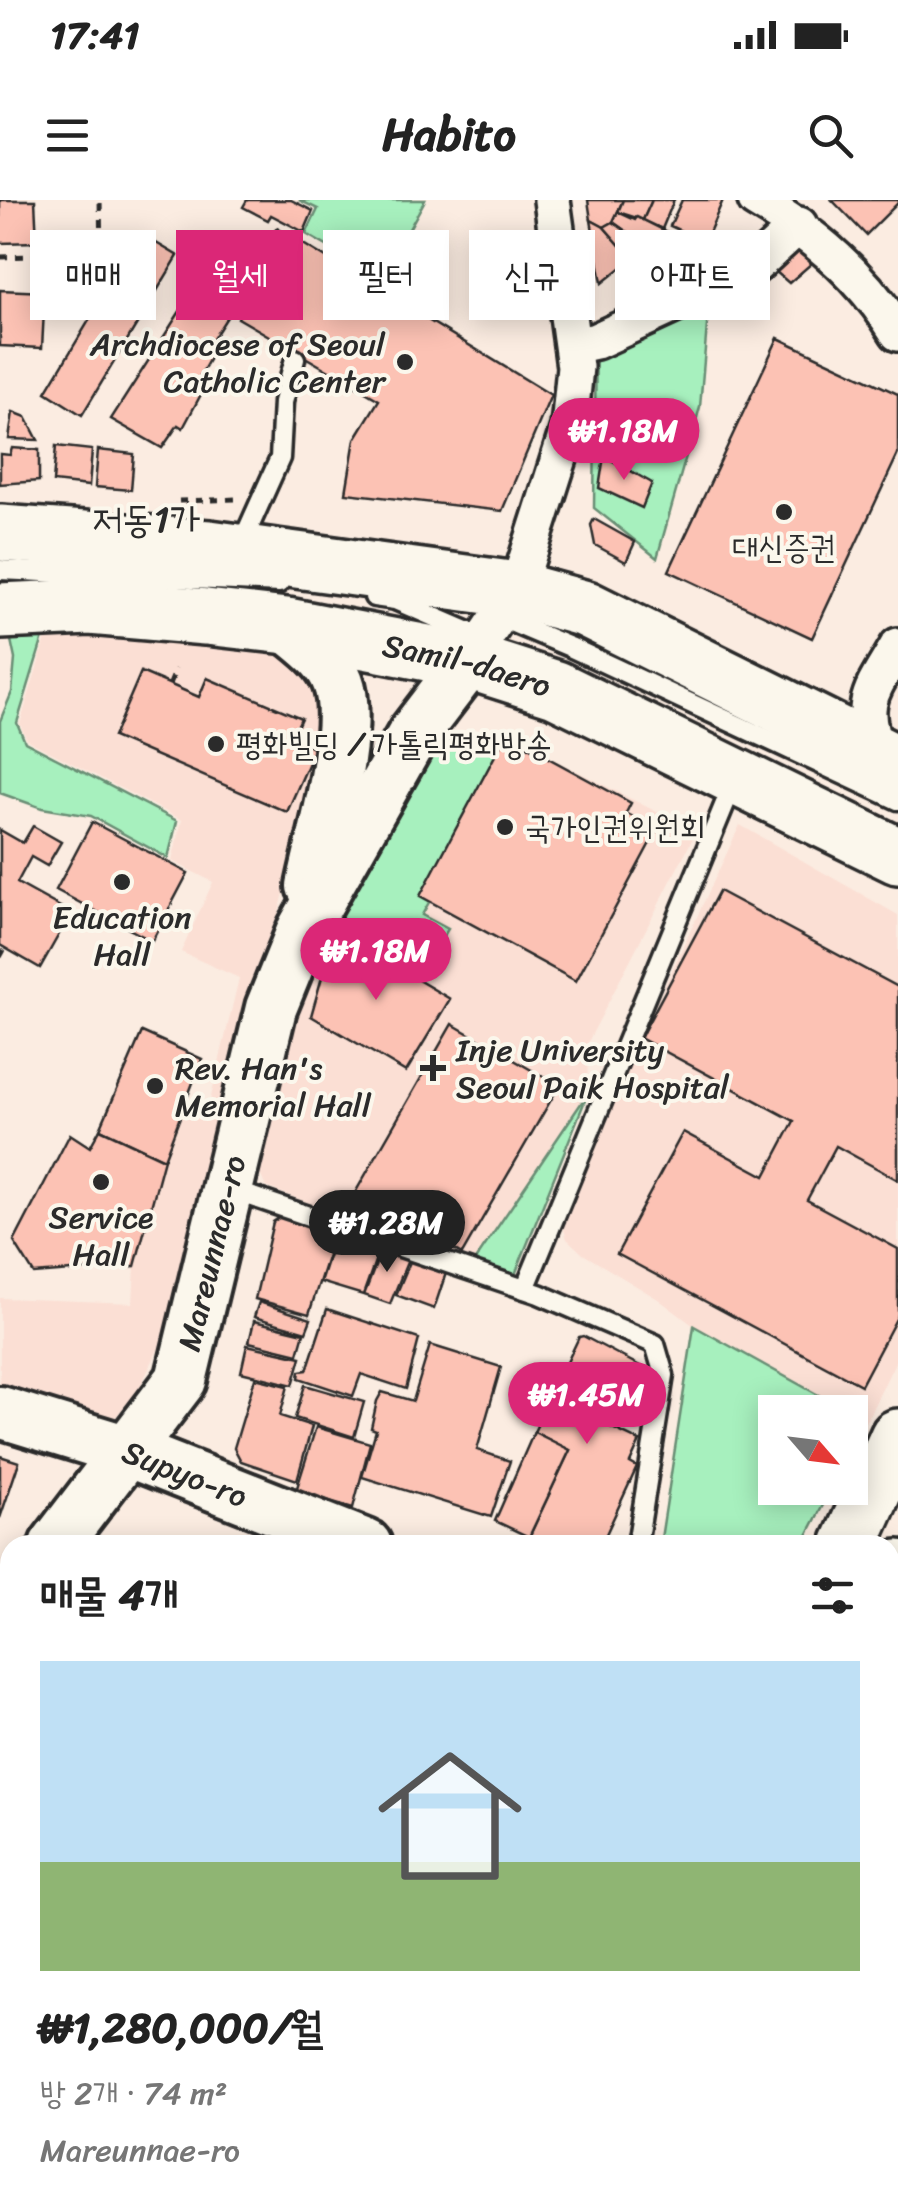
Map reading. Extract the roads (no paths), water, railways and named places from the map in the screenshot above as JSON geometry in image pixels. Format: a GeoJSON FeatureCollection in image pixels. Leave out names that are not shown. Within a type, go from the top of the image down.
{"type":"FeatureCollection","features":[{"type":"Feature","properties":{"kind":"main road","name":"Samil-daero"},"geometry":{"type":"LineString","coordinates":[[0,533],[238,552],[494,631],[556,689],[898,856]]}},
{"type":"Feature","properties":{"kind":"main road","name":"Samil-daero"},"geometry":{"type":"LineString","coordinates":[[0,610],[295,606],[494,631],[586,609],[891,772]]}},
{"type":"Feature","properties":{"kind":"main road"},"geometry":{"type":"LineString","coordinates":[[295,606],[338,682],[344,714],[303,930]]}},
{"type":"Feature","properties":{"kind":"main road"},"geometry":{"type":"LineString","coordinates":[[303,930],[414,733],[494,631]]}},
{"type":"Feature","properties":{"kind":"main road","name":"Mareunnae-ro"},"geometry":{"type":"LineString","coordinates":[[63,1535],[181,1380],[271,1008],[303,930]]}},
{"type":"Feature","properties":{"kind":"main road","name":"Supyo-ro"},"geometry":{"type":"LineString","coordinates":[[0,1412],[127,1452],[340,1535]]}},
{"type":"Feature","properties":{"kind":"main road"},"geometry":{"type":"LineString","coordinates":[[854,1535],[898,1437]]}},
{"type":"Feature","properties":{"kind":"street"},"geometry":{"type":"LineString","coordinates":[[494,631],[569,427],[573,346],[552,200]]}},
{"type":"Feature","properties":{"kind":"street"},"geometry":{"type":"LineString","coordinates":[[756,200],[799,225],[884,298],[898,334]]}},
{"type":"Feature","properties":{"kind":"street"},"geometry":{"type":"LineString","coordinates":[[573,346],[596,340],[750,270],[799,225]]}},
{"type":"Feature","properties":{"kind":"street"},"geometry":{"type":"LineString","coordinates":[[891,772],[866,727],[867,702],[898,646]]}},
{"type":"Feature","properties":{"kind":"lane"},"geometry":{"type":"LineString","coordinates":[[238,552],[280,458],[282,402],[294,359]]}},
{"type":"Feature","properties":{"kind":"lane"},"geometry":{"type":"LineString","coordinates":[[0,558],[168,558],[390,583],[444,600]]}},
{"type":"Feature","properties":{"kind":"lane"},"geometry":{"type":"LineString","coordinates":[[0,570],[295,606]]}},
{"type":"Feature","properties":{"kind":"lane"},"geometry":{"type":"LineString","coordinates":[[358,595],[395,600],[494,631]]}},
{"type":"Feature","properties":{"kind":"lane"},"geometry":{"type":"LineString","coordinates":[[525,1289],[736,779]]}},
{"type":"Feature","properties":{"kind":"lane"},"geometry":{"type":"LineString","coordinates":[[227,1188],[525,1289],[655,1344],[664,1375],[639,1535]]}},
{"type":"Feature","properties":{"kind":"place","name":"Archdiocese of Seoul Catholic Center"},"geometry":{"type":"Point","coordinates":[405,362]}},
{"type":"Feature","properties":{"kind":"place","name":"대신증권"},"geometry":{"type":"Point","coordinates":[784,512]}},
{"type":"Feature","properties":{"kind":"place","name":"평화빌딩 / 가톨릭평화방송"},"geometry":{"type":"Point","coordinates":[216,744]}},
{"type":"Feature","properties":{"kind":"place","name":"국가인권위원회"},"geometry":{"type":"Point","coordinates":[505,827]}},
{"type":"Feature","properties":{"kind":"place","name":"Education Hall"},"geometry":{"type":"Point","coordinates":[122,882]}},
{"type":"Feature","properties":{"kind":"place","name":"Inje University Seoul Paik Hospital"},"geometry":{"type":"Point","coordinates":[433,1068]}},
{"type":"Feature","properties":{"kind":"place","name":"Rev. Han's Memorial Hall"},"geometry":{"type":"Point","coordinates":[155,1086]}},
{"type":"Feature","properties":{"kind":"place","name":"Service Hall"},"geometry":{"type":"Point","coordinates":[101,1182]}},
{"type":"Feature","properties":{"kind":"district","name":"저동1가"},"geometry":{"type":"Point","coordinates":[146,519]}}]}
